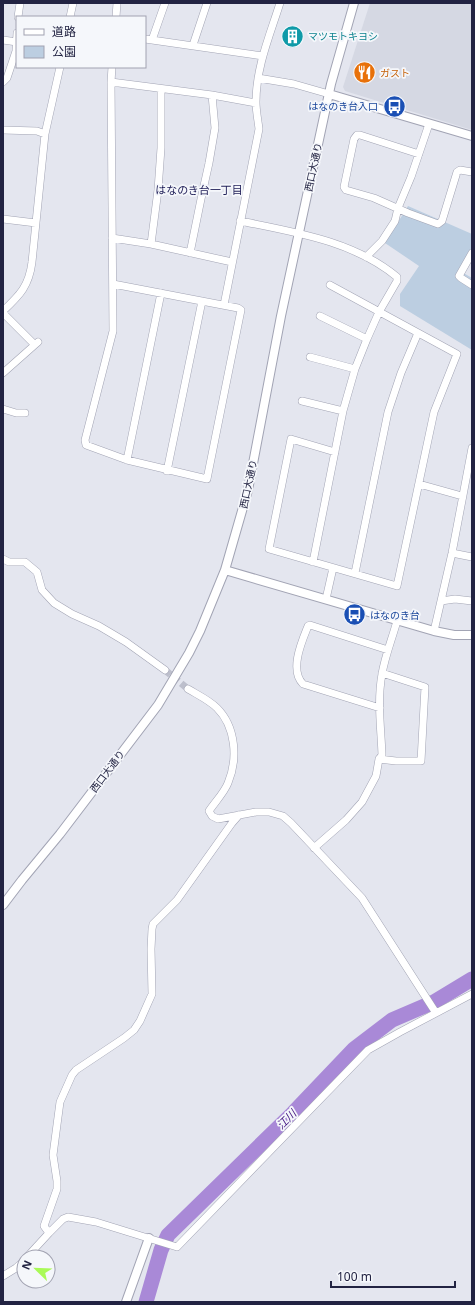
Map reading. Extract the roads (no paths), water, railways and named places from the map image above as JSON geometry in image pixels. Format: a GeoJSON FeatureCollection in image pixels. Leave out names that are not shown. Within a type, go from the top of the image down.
{"type":"FeatureCollection","features":[{"type":"Feature","properties":{"kind":"street"},"geometry":{"type":"LineString","coordinates":[[18,16],[20,3]]}},
{"type":"Feature","properties":{"kind":"street"},"geometry":{"type":"LineString","coordinates":[[70,16],[73,3]]}},
{"type":"Feature","properties":{"kind":"street"},"geometry":{"type":"LineString","coordinates":[[116,16],[117,3]]}},
{"type":"Feature","properties":{"kind":"street"},"geometry":{"type":"LineString","coordinates":[[165,3],[148,39],[263,56]]}},
{"type":"Feature","properties":{"kind":"street"},"geometry":{"type":"LineString","coordinates":[[193,46],[207,3]]}},
{"type":"Feature","properties":{"kind":"street"},"geometry":{"type":"LineString","coordinates":[[224,305],[259,129],[256,103],[258,78],[263,56],[280,3]]}},
{"type":"Feature","properties":{"kind":"street","name":"西口大通り"},"geometry":{"type":"LineString","coordinates":[[3,905],[60,834],[158,704],[189,653],[200,631],[225,570],[248,490],[281,316],[329,94],[354,3]]}},
{"type":"Feature","properties":{"kind":"street"},"geometry":{"type":"LineString","coordinates":[[3,40],[16,42]]}},
{"type":"Feature","properties":{"kind":"street"},"geometry":{"type":"LineString","coordinates":[[3,82],[7,78],[16,51]]}},
{"type":"Feature","properties":{"kind":"street"},"geometry":{"type":"LineString","coordinates":[[3,373],[36,343],[3,312],[19,295],[29,278],[36,223],[44,134],[60,68]]}},
{"type":"Feature","properties":{"kind":"street"},"geometry":{"type":"LineString","coordinates":[[112,68],[113,331],[85,440],[86,445],[127,460],[207,480],[241,310],[224,305],[113,284]]}},
{"type":"Feature","properties":{"kind":"street"},"geometry":{"type":"LineString","coordinates":[[258,78],[294,84],[472,136]]}},
{"type":"Feature","properties":{"kind":"street"},"geometry":{"type":"LineString","coordinates":[[111,82],[212,95],[256,103]]}},
{"type":"Feature","properties":{"kind":"street"},"geometry":{"type":"LineString","coordinates":[[151,244],[158,190],[161,148],[161,89]]}},
{"type":"Feature","properties":{"kind":"street"},"geometry":{"type":"LineString","coordinates":[[190,253],[215,128],[212,95]]}},
{"type":"Feature","properties":{"kind":"street"},"geometry":{"type":"LineString","coordinates":[[366,257],[382,241],[395,221],[398,208],[429,124]]}},
{"type":"Feature","properties":{"kind":"street"},"geometry":{"type":"LineString","coordinates":[[3,130],[36,131],[44,134]]}},
{"type":"Feature","properties":{"kind":"street"},"geometry":{"type":"LineString","coordinates":[[419,154],[357,135],[354,139],[344,187],[346,190],[374,198],[438,224],[442,220],[457,172],[460,170],[472,172]]}},
{"type":"Feature","properties":{"kind":"street"},"geometry":{"type":"LineString","coordinates":[[3,219],[36,223]]}},
{"type":"Feature","properties":{"kind":"street"},"geometry":{"type":"LineString","coordinates":[[240,221],[299,233],[328,241],[366,257],[397,277],[397,281],[379,312],[355,369],[343,410],[313,562]]}},
{"type":"Feature","properties":{"kind":"street"},"geometry":{"type":"LineString","coordinates":[[112,238],[151,244],[232,262]]}},
{"type":"Feature","properties":{"kind":"street"},"geometry":{"type":"LineString","coordinates":[[472,254],[459,276],[472,284]]}},
{"type":"Feature","properties":{"kind":"street"},"geometry":{"type":"LineString","coordinates":[[330,285],[457,354],[434,412],[397,586],[268,549],[292,439],[335,452]]}},
{"type":"Feature","properties":{"kind":"street"},"geometry":{"type":"LineString","coordinates":[[127,460],[161,293]]}},
{"type":"Feature","properties":{"kind":"street"},"geometry":{"type":"LineString","coordinates":[[167,470],[202,301]]}},
{"type":"Feature","properties":{"kind":"street"},"geometry":{"type":"LineString","coordinates":[[320,316],[367,339]]}},
{"type":"Feature","properties":{"kind":"street"},"geometry":{"type":"LineString","coordinates":[[355,573],[388,412],[401,373],[418,333]]}},
{"type":"Feature","properties":{"kind":"street"},"geometry":{"type":"LineString","coordinates":[[310,357],[355,369]]}},
{"type":"Feature","properties":{"kind":"street"},"geometry":{"type":"LineString","coordinates":[[302,401],[343,410]]}},
{"type":"Feature","properties":{"kind":"street"},"geometry":{"type":"LineString","coordinates":[[3,409],[16,413],[25,413]]}},
{"type":"Feature","properties":{"kind":"street"},"geometry":{"type":"LineString","coordinates":[[434,631],[452,553],[472,448]]}},
{"type":"Feature","properties":{"kind":"street"},"geometry":{"type":"LineString","coordinates":[[419,484],[462,496]]}},
{"type":"Feature","properties":{"kind":"street"},"geometry":{"type":"LineString","coordinates":[[452,553],[472,556]]}},
{"type":"Feature","properties":{"kind":"street"},"geometry":{"type":"LineString","coordinates":[[3,559],[9,562],[25,562],[37,572],[42,590],[54,603],[72,614],[99,626],[126,642],[165,670]]}},
{"type":"Feature","properties":{"kind":"street"},"geometry":{"type":"LineString","coordinates":[[326,599],[333,568]]}},
{"type":"Feature","properties":{"kind":"street"},"geometry":{"type":"LineString","coordinates":[[225,570],[434,631],[454,635],[472,635]]}},
{"type":"Feature","properties":{"kind":"street"},"geometry":{"type":"LineString","coordinates":[[441,601],[455,599],[472,601]]}},
{"type":"Feature","properties":{"kind":"street"},"geometry":{"type":"LineString","coordinates":[[314,848],[346,820],[362,802],[376,776],[379,759],[382,755],[380,708],[382,673],[397,621]]}},
{"type":"Feature","properties":{"kind":"street"},"geometry":{"type":"LineString","coordinates":[[380,708],[303,684],[299,680],[297,672],[298,657],[308,626],[310,625],[388,650]]}},
{"type":"Feature","properties":{"kind":"street"},"geometry":{"type":"LineString","coordinates":[[379,759],[421,761],[425,687],[382,673]]}},
{"type":"Feature","properties":{"kind":"street"},"geometry":{"type":"LineString","coordinates":[[188,689],[217,708],[228,725],[233,738],[234,755],[232,770],[223,791],[209,811],[212,816],[218,819],[269,812],[283,816],[362,898],[436,1013]]}},
{"type":"Feature","properties":{"kind":"street"},"geometry":{"type":"LineString","coordinates":[[49,1233],[44,1226],[57,1189],[53,1155],[60,1102],[72,1075],[82,1066],[134,1030],[140,1022],[152,994],[151,949],[153,924],[177,900],[239,815]]}},
{"type":"Feature","properties":{"kind":"street"},"geometry":{"type":"LineString","coordinates":[[34,1249],[63,1219],[68,1217],[75,1217],[96,1222],[177,1247],[182,1244],[368,1050],[472,994]]}},
{"type":"Feature","properties":{"kind":"street"},"geometry":{"type":"LineString","coordinates":[[126,1302],[151,1239]]}},
{"type":"Feature","properties":{"kind":"street"},"geometry":{"type":"LineString","coordinates":[[3,1276],[16,1268]]}},
{"type":"Feature","properties":{"kind":"waterway","name":"江川"},"geometry":{"type":"LineString","coordinates":[[146,1302],[161,1250],[168,1235],[293,1113],[354,1049],[392,1020],[434,1002],[472,979]]}},
{"type":"Feature","properties":{"kind":"tunnel"},"geometry":{"type":"LineString","coordinates":[[165,670],[188,689]]}},
{"type":"Feature","properties":{"kind":"place","name":"マツモトキヨシ"},"geometry":{"type":"Point","coordinates":[292,36]}},
{"type":"Feature","properties":{"kind":"place","name":"ガスト"},"geometry":{"type":"Point","coordinates":[365,73]}},
{"type":"Feature","properties":{"kind":"place","name":"はなのき台入口"},"geometry":{"type":"Point","coordinates":[394,106]}},
{"type":"Feature","properties":{"kind":"place","name":"はなのき台"},"geometry":{"type":"Point","coordinates":[354,615]}},
{"type":"Feature","properties":{"kind":"district","name":"はなのき台一丁目"},"geometry":{"type":"Point","coordinates":[199,189]}}]}
